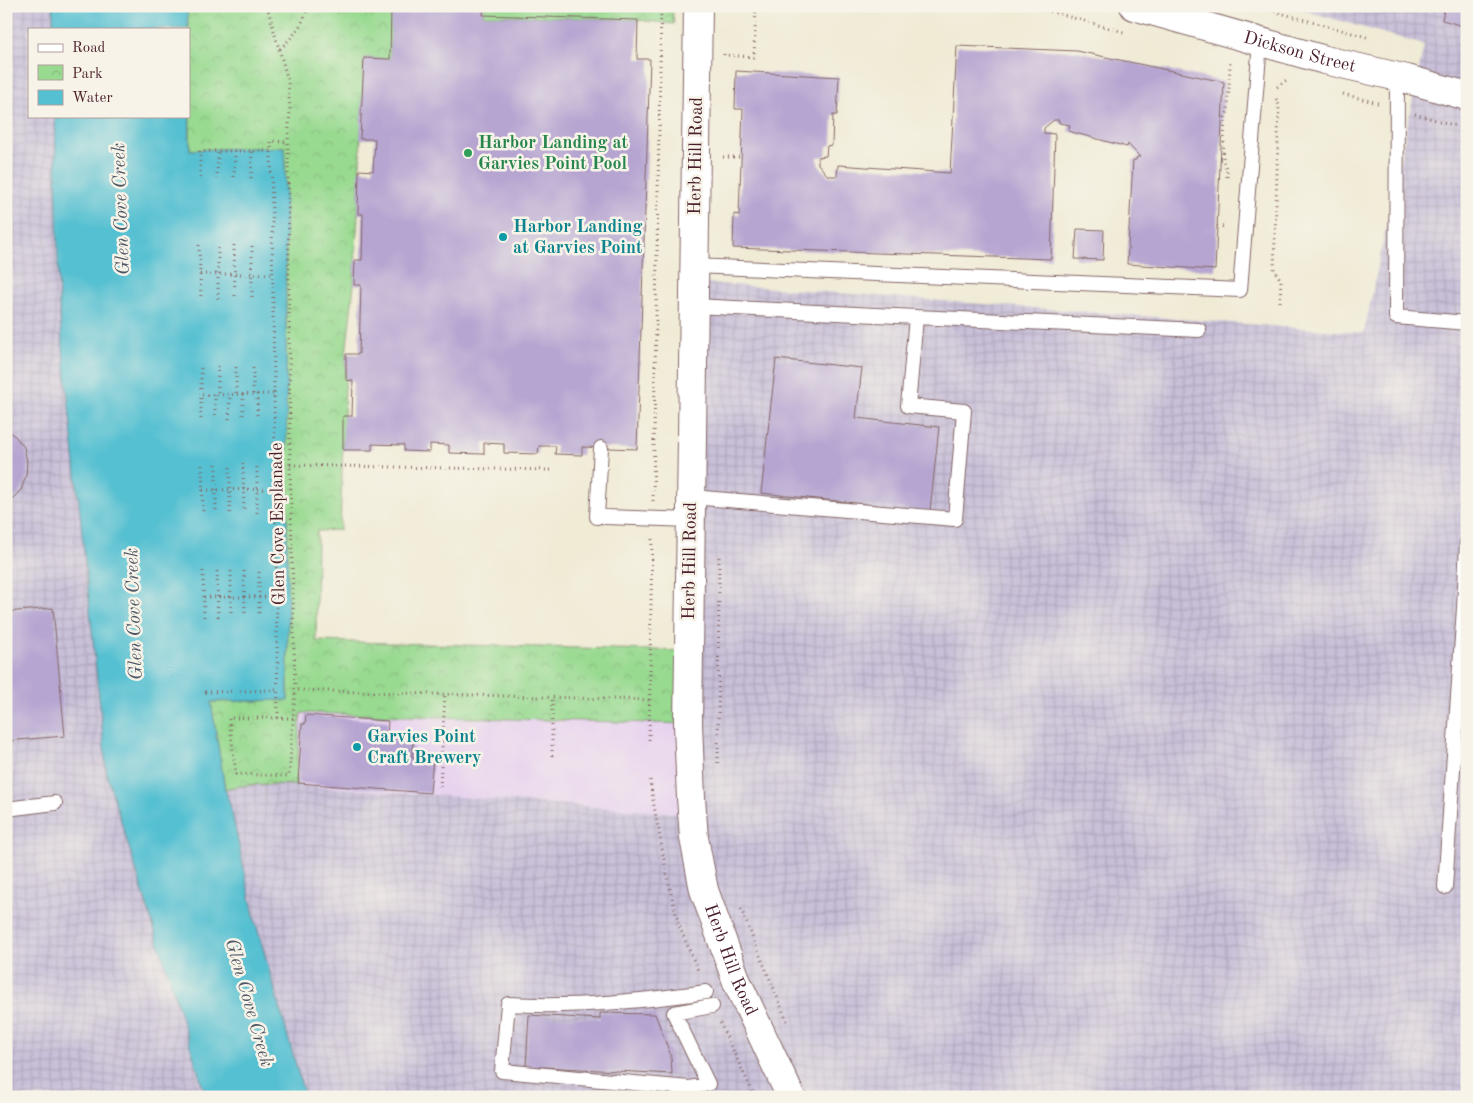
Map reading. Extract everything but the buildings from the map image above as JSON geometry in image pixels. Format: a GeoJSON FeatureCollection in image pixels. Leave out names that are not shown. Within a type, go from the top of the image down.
{"type":"FeatureCollection","features":[{"type":"Feature","properties":{"kind":"street","name":"Herb Hill Road"},"geometry":{"type":"LineString","coordinates":[[698,6],[688,724],[690,798],[694,838],[707,899],[737,982],[791,1097]]}},
{"type":"Feature","properties":{"kind":"street","name":"Dickson Street"},"geometry":{"type":"LineString","coordinates":[[1134,6],[1324,60],[1467,96]]}},
{"type":"Feature","properties":{"kind":"street"},"geometry":{"type":"LineString","coordinates":[[771,1055],[779,1097]]}},
{"type":"Feature","properties":{"kind":"lane"},"geometry":{"type":"LineString","coordinates":[[694,266],[1240,290],[1260,42]]}},
{"type":"Feature","properties":{"kind":"lane"},"geometry":{"type":"LineString","coordinates":[[1397,77],[1396,317],[1467,323]]}},
{"type":"Feature","properties":{"kind":"lane"},"geometry":{"type":"LineString","coordinates":[[694,306],[1199,330]]}},
{"type":"Feature","properties":{"kind":"lane"},"geometry":{"type":"LineString","coordinates":[[601,448],[601,517],[652,519],[691,509],[955,519],[964,411],[908,406],[916,317]]}},
{"type":"Feature","properties":{"kind":"lane"},"geometry":{"type":"LineString","coordinates":[[1445,887],[1466,608],[1467,543]]}},
{"type":"Feature","properties":{"kind":"lane"},"geometry":{"type":"LineString","coordinates":[[6,809],[55,803]]}},
{"type":"Feature","properties":{"kind":"lane"},"geometry":{"type":"LineString","coordinates":[[706,992],[644,1000],[538,1006],[508,1004],[502,1071],[689,1088],[708,1084],[674,1013],[712,1006]]}},
{"type":"Feature","properties":{"kind":"path","name":"Glen Cove Esplanade"},"geometry":{"type":"LineString","coordinates":[[267,6],[280,49],[290,96],[288,142],[290,465],[295,690],[289,776],[236,774],[229,718],[278,718]]}},
{"type":"Feature","properties":{"kind":"path"},"geometry":{"type":"LineString","coordinates":[[280,49],[295,34],[305,18],[308,6]]}},
{"type":"Feature","properties":{"kind":"path"},"geometry":{"type":"LineString","coordinates":[[649,740],[661,6]]}},
{"type":"Feature","properties":{"kind":"path"},"geometry":{"type":"LineString","coordinates":[[724,47],[724,56],[754,57],[756,6]]}},
{"type":"Feature","properties":{"kind":"path"},"geometry":{"type":"LineString","coordinates":[[1256,6],[1370,38]]}},
{"type":"Feature","properties":{"kind":"path"},"geometry":{"type":"LineString","coordinates":[[1227,180],[1228,170],[1223,161],[1230,63]]}},
{"type":"Feature","properties":{"kind":"path"},"geometry":{"type":"LineString","coordinates":[[1280,303],[1281,280],[1274,270],[1279,106],[1276,101],[1278,87],[1288,79],[1282,77]]}},
{"type":"Feature","properties":{"kind":"path"},"geometry":{"type":"LineString","coordinates":[[1341,93],[1467,129]]}},
{"type":"Feature","properties":{"kind":"path"},"geometry":{"type":"LineString","coordinates":[[288,142],[271,141],[271,151],[278,718],[293,718]]}},
{"type":"Feature","properties":{"kind":"path"},"geometry":{"type":"LineString","coordinates":[[200,177],[200,151],[271,151]]}},
{"type":"Feature","properties":{"kind":"path"},"geometry":{"type":"LineString","coordinates":[[217,179],[218,151]]}},
{"type":"Feature","properties":{"kind":"path"},"geometry":{"type":"LineString","coordinates":[[234,177],[235,151]]}},
{"type":"Feature","properties":{"kind":"path"},"geometry":{"type":"LineString","coordinates":[[251,178],[252,151]]}},
{"type":"Feature","properties":{"kind":"path"},"geometry":{"type":"LineString","coordinates":[[723,158],[741,157]]}},
{"type":"Feature","properties":{"kind":"path"},"geometry":{"type":"LineString","coordinates":[[1225,236],[1226,218]]}},
{"type":"Feature","properties":{"kind":"path"},"geometry":{"type":"LineString","coordinates":[[1217,226],[1225,227]]}},
{"type":"Feature","properties":{"kind":"path"},"geometry":{"type":"LineString","coordinates":[[199,245],[201,300]]}},
{"type":"Feature","properties":{"kind":"path"},"geometry":{"type":"LineString","coordinates":[[218,246],[218,299]]}},
{"type":"Feature","properties":{"kind":"path"},"geometry":{"type":"LineString","coordinates":[[234,246],[235,299]]}},
{"type":"Feature","properties":{"kind":"path"},"geometry":{"type":"LineString","coordinates":[[252,246],[252,299]]}},
{"type":"Feature","properties":{"kind":"path"},"geometry":{"type":"LineString","coordinates":[[200,274],[273,274]]}},
{"type":"Feature","properties":{"kind":"path"},"geometry":{"type":"LineString","coordinates":[[215,419],[218,366]]}},
{"type":"Feature","properties":{"kind":"path"},"geometry":{"type":"LineString","coordinates":[[236,367],[236,394]]}},
{"type":"Feature","properties":{"kind":"path"},"geometry":{"type":"LineString","coordinates":[[253,367],[257,419]]}},
{"type":"Feature","properties":{"kind":"path"},"geometry":{"type":"LineString","coordinates":[[201,419],[202,368]]}},
{"type":"Feature","properties":{"kind":"path"},"geometry":{"type":"LineString","coordinates":[[229,419],[230,394]]}},
{"type":"Feature","properties":{"kind":"path"},"geometry":{"type":"LineString","coordinates":[[243,394],[243,418]]}},
{"type":"Feature","properties":{"kind":"path"},"geometry":{"type":"LineString","coordinates":[[202,395],[274,394]]}},
{"type":"Feature","properties":{"kind":"path"},"geometry":{"type":"LineString","coordinates":[[243,463],[244,512]]}},
{"type":"Feature","properties":{"kind":"path"},"geometry":{"type":"LineString","coordinates":[[257,463],[257,513]]}},
{"type":"Feature","properties":{"kind":"path"},"geometry":{"type":"LineString","coordinates":[[216,464],[216,513]]}},
{"type":"Feature","properties":{"kind":"path"},"geometry":{"type":"LineString","coordinates":[[230,464],[230,513]]}},
{"type":"Feature","properties":{"kind":"path"},"geometry":{"type":"LineString","coordinates":[[202,465],[203,514]]}},
{"type":"Feature","properties":{"kind":"path"},"geometry":{"type":"LineString","coordinates":[[290,465],[551,470]]}},
{"type":"Feature","properties":{"kind":"path"},"geometry":{"type":"LineString","coordinates":[[202,490],[275,489]]}},
{"type":"Feature","properties":{"kind":"path"},"geometry":{"type":"LineString","coordinates":[[718,763],[719,548]]}},
{"type":"Feature","properties":{"kind":"path"},"geometry":{"type":"LineString","coordinates":[[203,571],[204,617]]}},
{"type":"Feature","properties":{"kind":"path"},"geometry":{"type":"LineString","coordinates":[[217,571],[218,617]]}},
{"type":"Feature","properties":{"kind":"path"},"geometry":{"type":"LineString","coordinates":[[231,571],[231,616]]}},
{"type":"Feature","properties":{"kind":"path"},"geometry":{"type":"LineString","coordinates":[[244,571],[245,616]]}},
{"type":"Feature","properties":{"kind":"path"},"geometry":{"type":"LineString","coordinates":[[259,572],[259,616]]}},
{"type":"Feature","properties":{"kind":"path"},"geometry":{"type":"LineString","coordinates":[[204,597],[276,597]]}},
{"type":"Feature","properties":{"kind":"path"},"geometry":{"type":"LineString","coordinates":[[205,692],[277,690]]}},
{"type":"Feature","properties":{"kind":"path"},"geometry":{"type":"LineString","coordinates":[[295,690],[649,700]]}},
{"type":"Feature","properties":{"kind":"path"},"geometry":{"type":"LineString","coordinates":[[440,787],[445,694]]}},
{"type":"Feature","properties":{"kind":"path"},"geometry":{"type":"LineString","coordinates":[[552,697],[552,756]]}},
{"type":"Feature","properties":{"kind":"path"},"geometry":{"type":"LineString","coordinates":[[442,753],[468,754]]}},
{"type":"Feature","properties":{"kind":"path"},"geometry":{"type":"LineString","coordinates":[[650,780],[668,880],[678,923],[706,992]]}},
{"type":"Feature","properties":{"kind":"path"},"geometry":{"type":"LineString","coordinates":[[738,902],[788,1024]]}},
{"type":"Feature","properties":{"kind":"path"},"geometry":{"type":"LineString","coordinates":[[712,1006],[755,1097]]}},
{"type":"Feature","properties":{"kind":"shaded area"},"geometry":{"type":"Polygon","coordinates":[[[6,6],[53,6],[53,28],[28,28],[28,118],[55,118],[59,310],[107,776],[206,1097],[6,1097],[6,6]]]}},
{"type":"Feature","properties":{"kind":"shaded area"},"geometry":{"type":"Polygon","coordinates":[[[1289,6],[1467,6],[1467,1097],[305,1097],[255,920],[230,804],[225,789],[259,784],[296,785],[691,814],[694,282],[1364,333],[1424,45],[1289,6]]]}},
{"type":"Feature","properties":{"kind":"shaded area"},"geometry":{"type":"Polygon","coordinates":[[[301,713],[688,724],[691,814],[296,785],[301,713]]]}},
{"type":"Feature","properties":{"kind":"green space"},"geometry":{"type":"Polygon","coordinates":[[[187,6],[439,6],[438,9],[392,7],[390,59],[364,58],[354,285],[346,354],[340,530],[317,531],[316,641],[689,651],[688,724],[301,713],[296,785],[269,784],[225,789],[211,702],[288,700],[285,147],[190,150],[190,28],[188,28],[187,6]]]}},
{"type":"Feature","properties":{"kind":"green space"},"geometry":{"type":"Polygon","coordinates":[[[484,6],[672,6],[674,24],[638,20],[483,15],[484,6]]]}},
{"type":"Feature","properties":{"kind":"water"},"geometry":{"type":"Polygon","coordinates":[[[53,6],[187,6],[188,28],[53,28],[53,6]]]}},
{"type":"Feature","properties":{"kind":"water","name":"Glen Cove Creek"},"geometry":{"type":"Polygon","coordinates":[[[55,118],[190,118],[190,150],[285,147],[288,700],[211,702],[225,789],[230,804],[255,920],[305,1097],[206,1097],[107,776],[59,310],[55,118]]]}},
{"type":"Feature","properties":{"kind":"place","name":"Harbor Landing at Garvies Point Pool"},"geometry":{"type":"Point","coordinates":[468,153]}},
{"type":"Feature","properties":{"kind":"place","name":"Harbor Landing at Garvies Point"},"geometry":{"type":"Point","coordinates":[503,237]}},
{"type":"Feature","properties":{"kind":"place","name":"Garvies Point Craft Brewery"},"geometry":{"type":"Point","coordinates":[357,747]}}]}
